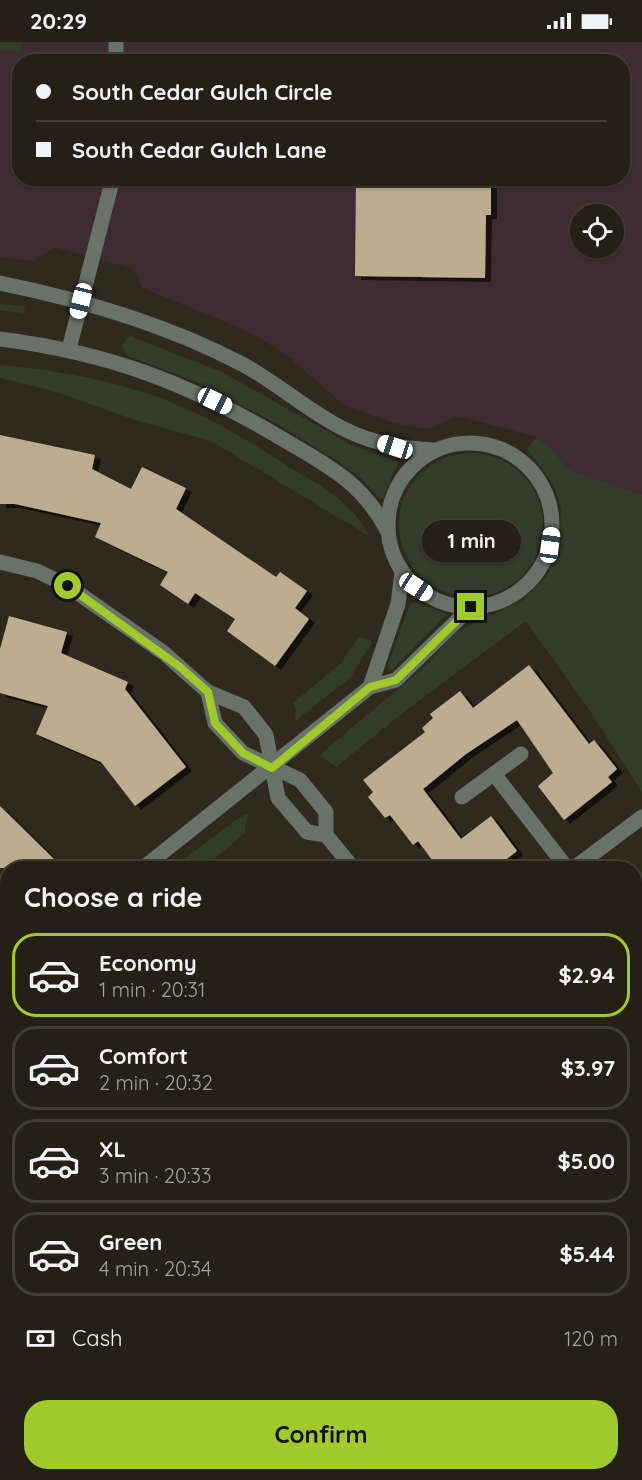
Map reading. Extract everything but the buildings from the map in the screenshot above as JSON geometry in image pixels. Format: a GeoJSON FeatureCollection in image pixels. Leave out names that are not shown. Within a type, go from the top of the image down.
{"type":"FeatureCollection","features":[{"type":"Feature","properties":{"kind":"street"},"geometry":{"type":"LineString","coordinates":[[69,348],[111,186]]}},
{"type":"Feature","properties":{"kind":"street"},"geometry":{"type":"LineString","coordinates":[[0,283],[81,301],[156,326],[204,345],[268,379],[335,424],[361,436],[395,447],[435,450]]}},
{"type":"Feature","properties":{"kind":"street"},"geometry":{"type":"LineString","coordinates":[[0,339],[69,348],[174,382],[232,409],[323,463],[355,486],[380,516],[387,531],[392,553],[402,572],[416,587],[433,598],[452,605],[471,607],[506,599],[534,577],[550,545],[551,510],[537,477],[511,453],[474,443],[454,444],[435,450],[408,470],[398,484],[392,499],[387,531]]}},
{"type":"Feature","properties":{"kind":"street"},"geometry":{"type":"LineString","coordinates":[[0,562],[37,571],[86,596],[164,653],[208,692],[244,707],[266,735],[278,798],[307,832],[326,835]]}},
{"type":"Feature","properties":{"kind":"street"},"geometry":{"type":"LineString","coordinates":[[370,687],[398,604],[402,572]]}},
{"type":"Feature","properties":{"kind":"street"},"geometry":{"type":"LineString","coordinates":[[152,861],[272,768],[370,687],[396,680],[471,607]]}},
{"type":"Feature","properties":{"kind":"street"},"geometry":{"type":"LineString","coordinates":[[208,692],[215,723],[243,753],[300,780],[326,812],[326,835],[347,861]]}},
{"type":"Feature","properties":{"kind":"street"},"geometry":{"type":"LineString","coordinates":[[462,797],[521,754]]}},
{"type":"Feature","properties":{"kind":"street"},"geometry":{"type":"LineString","coordinates":[[494,774],[562,861]]}},
{"type":"Feature","properties":{"kind":"street"},"geometry":{"type":"LineString","coordinates":[[583,861],[642,817]]}},
{"type":"Feature","properties":{"kind":"shaded area"},"geometry":{"type":"Polygon","coordinates":[[[0,42],[642,42],[642,495],[567,469],[554,451],[537,437],[458,416],[428,429],[394,423],[345,406],[290,358],[261,339],[143,288],[134,269],[54,247],[33,261],[0,257],[0,42]]]}},
{"type":"Feature","properties":{"kind":"green space"},"geometry":{"type":"Polygon","coordinates":[[[0,42],[21,42],[21,51],[0,50],[0,42]]]}},
{"type":"Feature","properties":{"kind":"green space"},"geometry":{"type":"Polygon","coordinates":[[[0,304],[23,306],[24,313],[0,310],[0,304]]]}},
{"type":"Feature","properties":{"kind":"green space"},"geometry":{"type":"Polygon","coordinates":[[[130,336],[222,372],[351,445],[398,462],[383,498],[380,499],[361,478],[336,460],[279,425],[202,384],[126,355],[122,345],[130,336]]]}},
{"type":"Feature","properties":{"kind":"green space"},"geometry":{"type":"Polygon","coordinates":[[[0,365],[73,375],[122,386],[191,411],[242,438],[325,489],[354,514],[369,536],[211,441],[135,420],[50,390],[0,378],[0,365]]]}},
{"type":"Feature","properties":{"kind":"green space"},"geometry":{"type":"Polygon","coordinates":[[[537,437],[554,451],[567,469],[642,495],[642,792],[592,714],[526,621],[399,716],[336,767],[320,756],[323,752],[423,668],[456,632],[523,600],[546,577],[559,552],[561,508],[553,483],[527,449],[537,437]]]}},
{"type":"Feature","properties":{"kind":"green space"},"geometry":{"type":"Polygon","coordinates":[[[471,453],[499,458],[522,474],[538,497],[543,525],[538,553],[522,576],[499,592],[471,597],[443,592],[420,576],[404,553],[399,525],[404,497],[420,474],[443,458],[471,453]]]}},
{"type":"Feature","properties":{"kind":"green space"},"geometry":{"type":"Polygon","coordinates":[[[414,602],[447,614],[392,670],[388,668],[388,664],[410,604],[414,602]]]}},
{"type":"Feature","properties":{"kind":"green space"},"geometry":{"type":"Polygon","coordinates":[[[359,637],[373,641],[350,678],[295,721],[296,711],[293,703],[340,664],[359,637]]]}},
{"type":"Feature","properties":{"kind":"green space"},"geometry":{"type":"Polygon","coordinates":[[[249,813],[245,833],[211,861],[182,861],[234,821],[249,813]]]}},
{"type":"Feature","properties":{"kind":"route"},"geometry":{"type":"LineString","coordinates":[[68,586],[86,596],[180,667],[208,692],[215,723],[243,753],[272,768],[370,687],[396,680],[471,607]]}}]}
